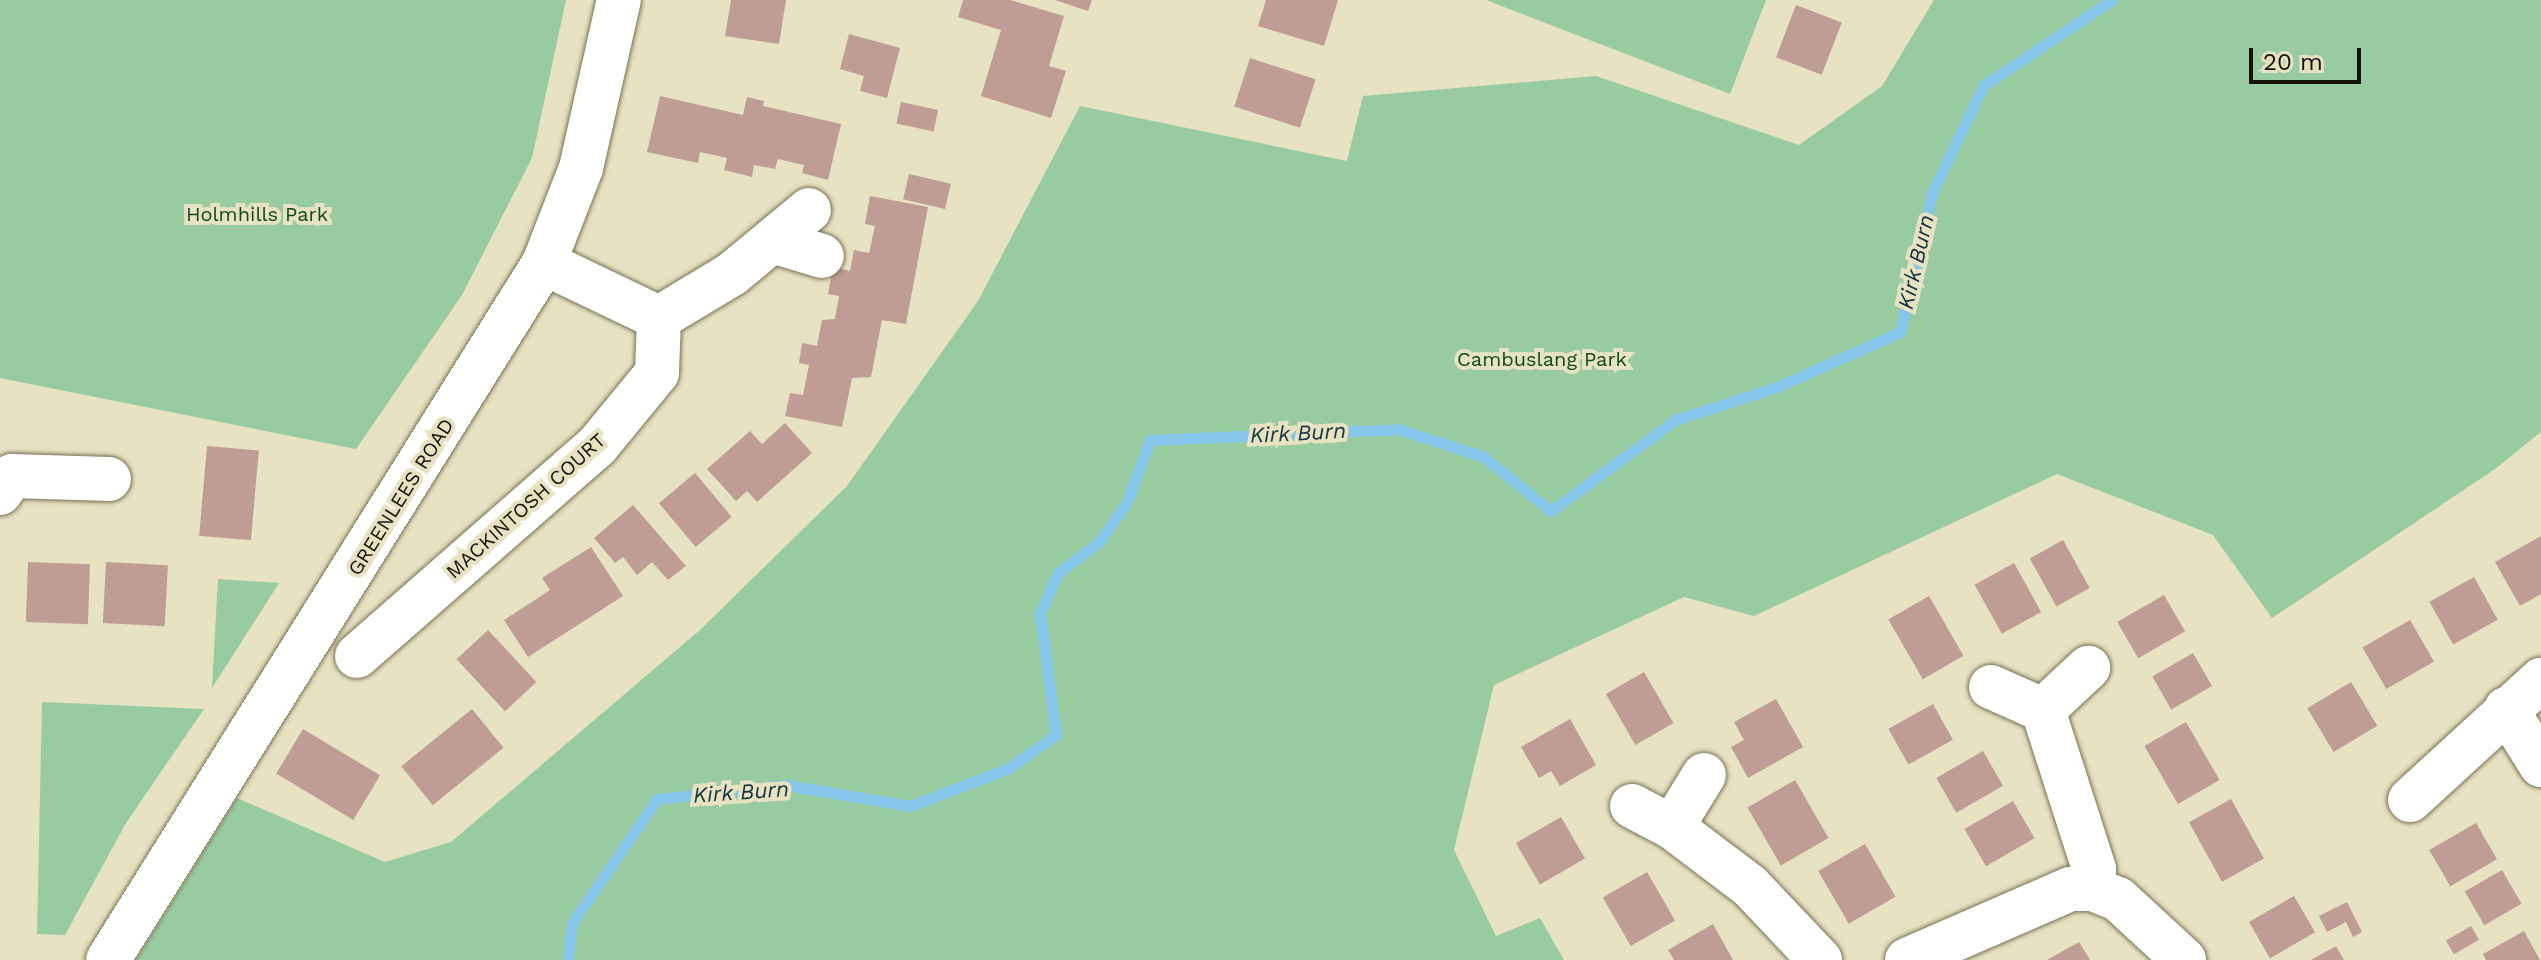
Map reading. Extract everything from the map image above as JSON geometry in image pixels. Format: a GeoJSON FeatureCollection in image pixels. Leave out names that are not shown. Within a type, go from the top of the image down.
{"type":"FeatureCollection","features":[{"type":"Feature","properties":{"kind":"street","name":"GREENLEES ROAD"},"geometry":{"type":"LineString","coordinates":[[108,960],[544,263],[581,168],[619,0]]}},
{"type":"Feature","properties":{"kind":"street"},"geometry":{"type":"LineString","coordinates":[[544,263],[659,318],[732,274],[809,210]]}},
{"type":"Feature","properties":{"kind":"street"},"geometry":{"type":"LineString","coordinates":[[772,241],[822,256]]}},
{"type":"Feature","properties":{"kind":"street","name":"MACKINTOSH COURT"},"geometry":{"type":"LineString","coordinates":[[357,656],[597,446],[657,373],[659,318]]}},
{"type":"Feature","properties":{"kind":"street"},"geometry":{"type":"LineString","coordinates":[[0,493],[12,476],[109,479]]}},
{"type":"Feature","properties":{"kind":"street"},"geometry":{"type":"LineString","coordinates":[[2043,710],[2088,668]]}},
{"type":"Feature","properties":{"kind":"street"},"geometry":{"type":"LineString","coordinates":[[2410,800],[2541,680]]}},
{"type":"Feature","properties":{"kind":"street"},"geometry":{"type":"LineString","coordinates":[[1991,687],[2043,710],[2094,869],[2093,889]]}},
{"type":"Feature","properties":{"kind":"street"},"geometry":{"type":"LineString","coordinates":[[2506,709],[2541,765]]}},
{"type":"Feature","properties":{"kind":"street"},"geometry":{"type":"LineString","coordinates":[[1672,827],[1704,775]]}},
{"type":"Feature","properties":{"kind":"street"},"geometry":{"type":"LineString","coordinates":[[1632,806],[1672,827],[1750,886],[1820,960]]}},
{"type":"Feature","properties":{"kind":"street"},"geometry":{"type":"LineString","coordinates":[[1907,960],[2050,896],[2093,889],[2118,899],[2184,960]]}},
{"type":"Feature","properties":{"kind":"green space","name":"Holmhills Park"},"geometry":{"type":"Polygon","coordinates":[[[0,0],[566,0],[532,158],[462,295],[356,449],[0,378],[0,0]]]}},
{"type":"Feature","properties":{"kind":"green space"},"geometry":{"type":"Polygon","coordinates":[[[1486,0],[1766,0],[1730,94],[1486,0]]]}},
{"type":"Feature","properties":{"kind":"green space","name":"Cambuslang Park"},"geometry":{"type":"Polygon","coordinates":[[[1934,0],[2541,0],[2541,432],[2495,469],[2272,618],[2213,535],[2057,474],[1754,616],[1684,597],[1494,685],[1454,850],[1496,936],[1540,918],[1564,960],[136,960],[237,798],[385,862],[451,842],[700,630],[847,486],[978,301],[1080,106],[1347,161],[1363,96],[1596,76],[1799,145],[1882,86],[1934,0]]]}},
{"type":"Feature","properties":{"kind":"green space"},"geometry":{"type":"Polygon","coordinates":[[[218,579],[279,583],[212,688],[218,579]]]}},
{"type":"Feature","properties":{"kind":"green space"},"geometry":{"type":"Polygon","coordinates":[[[42,702],[204,709],[126,823],[65,935],[37,934],[42,702]]]}},
{"type":"Feature","properties":{"kind":"building"},"geometry":{"type":"Polygon","coordinates":[[[731,0],[786,0],[779,44],[725,36],[731,0]]]}},
{"type":"Feature","properties":{"kind":"building"},"geometry":{"type":"Polygon","coordinates":[[[963,0],[1010,0],[1064,16],[1049,66],[1066,71],[1051,118],[981,96],[1001,30],[958,17],[963,0]]]}},
{"type":"Feature","properties":{"kind":"building"},"geometry":{"type":"Polygon","coordinates":[[[1055,0],[1092,0],[1088,11],[1055,0]]]}},
{"type":"Feature","properties":{"kind":"building"},"geometry":{"type":"Polygon","coordinates":[[[1266,0],[1338,0],[1324,46],[1258,26],[1266,0]]]}},
{"type":"Feature","properties":{"kind":"building"},"geometry":{"type":"Polygon","coordinates":[[[1796,5],[1842,23],[1822,75],[1776,57],[1796,5]]]}},
{"type":"Feature","properties":{"kind":"building"},"geometry":{"type":"Polygon","coordinates":[[[849,34],[900,48],[887,98],[860,91],[864,76],[840,69],[849,34]]]}},
{"type":"Feature","properties":{"kind":"building"},"geometry":{"type":"Polygon","coordinates":[[[1250,58],[1316,79],[1300,128],[1234,107],[1250,58]]]}},
{"type":"Feature","properties":{"kind":"building"},"geometry":{"type":"Polygon","coordinates":[[[660,96],[743,115],[747,97],[764,101],[763,106],[841,124],[828,180],[802,173],[804,165],[778,159],[775,169],[754,165],[752,177],[724,170],[727,158],[700,152],[698,163],[647,152],[660,96]]]}},
{"type":"Feature","properties":{"kind":"building"},"geometry":{"type":"Polygon","coordinates":[[[901,102],[938,110],[934,131],[896,124],[901,102]]]}},
{"type":"Feature","properties":{"kind":"building"},"geometry":{"type":"Polygon","coordinates":[[[909,174],[951,184],[945,209],[903,199],[909,174]]]}},
{"type":"Feature","properties":{"kind":"building"},"geometry":{"type":"Polygon","coordinates":[[[870,196],[928,207],[906,324],[882,320],[871,377],[852,378],[842,427],[785,416],[790,393],[803,395],[809,365],[799,363],[802,343],[817,346],[822,320],[835,319],[839,296],[828,294],[833,267],[850,271],[854,250],[869,253],[875,226],[865,224],[870,196]]]}},
{"type":"Feature","properties":{"kind":"building"},"geometry":{"type":"Polygon","coordinates":[[[785,423],[812,453],[757,502],[747,491],[736,501],[707,469],[750,431],[762,444],[785,423]]]}},
{"type":"Feature","properties":{"kind":"building"},"geometry":{"type":"Polygon","coordinates":[[[207,446],[259,451],[251,540],[199,536],[207,446]]]}},
{"type":"Feature","properties":{"kind":"building"},"geometry":{"type":"Polygon","coordinates":[[[695,473],[732,517],[696,547],[659,503],[695,473]]]}},
{"type":"Feature","properties":{"kind":"building"},"geometry":{"type":"Polygon","coordinates":[[[633,505],[686,566],[668,580],[652,562],[637,575],[623,557],[615,563],[594,538],[633,505]]]}},
{"type":"Feature","properties":{"kind":"building"},"geometry":{"type":"Polygon","coordinates":[[[2541,536],[2541,594],[2520,606],[2495,562],[2541,536]]]}},
{"type":"Feature","properties":{"kind":"building"},"geometry":{"type":"Polygon","coordinates":[[[2063,540],[2090,588],[2056,607],[2030,558],[2063,540]]]}},
{"type":"Feature","properties":{"kind":"building"},"geometry":{"type":"Polygon","coordinates":[[[591,547],[623,596],[528,657],[504,620],[550,590],[542,578],[591,547]]]}},
{"type":"Feature","properties":{"kind":"building"},"geometry":{"type":"Polygon","coordinates":[[[28,562],[90,564],[88,624],[26,622],[28,562]]]}},
{"type":"Feature","properties":{"kind":"building"},"geometry":{"type":"Polygon","coordinates":[[[106,562],[168,565],[165,626],[103,623],[106,562]]]}},
{"type":"Feature","properties":{"kind":"building"},"geometry":{"type":"Polygon","coordinates":[[[2014,563],[2041,612],[2002,634],[1975,585],[2014,563]]]}},
{"type":"Feature","properties":{"kind":"building"},"geometry":{"type":"Polygon","coordinates":[[[2474,577],[2498,620],[2453,645],[2429,602],[2474,577]]]}},
{"type":"Feature","properties":{"kind":"building"},"geometry":{"type":"Polygon","coordinates":[[[2164,595],[2185,631],[2138,658],[2117,622],[2164,595]]]}},
{"type":"Feature","properties":{"kind":"building"},"geometry":{"type":"Polygon","coordinates":[[[1929,596],[1964,656],[1923,679],[1888,620],[1929,596]]]}},
{"type":"Feature","properties":{"kind":"building"},"geometry":{"type":"Polygon","coordinates":[[[2410,620],[2434,662],[2386,689],[2362,648],[2410,620]]]}},
{"type":"Feature","properties":{"kind":"building"},"geometry":{"type":"Polygon","coordinates":[[[488,630],[536,682],[505,711],[457,659],[488,630]]]}},
{"type":"Feature","properties":{"kind":"building"},"geometry":{"type":"Polygon","coordinates":[[[2193,653],[2212,686],[2171,709],[2152,676],[2193,653]]]}},
{"type":"Feature","properties":{"kind":"building"},"geometry":{"type":"Polygon","coordinates":[[[1644,672],[1674,723],[1635,745],[1606,694],[1644,672]]]}},
{"type":"Feature","properties":{"kind":"building"},"geometry":{"type":"Polygon","coordinates":[[[2351,682],[2377,726],[2334,752],[2307,708],[2351,682]]]}},
{"type":"Feature","properties":{"kind":"building"},"geometry":{"type":"Polygon","coordinates":[[[1776,699],[1803,747],[1748,778],[1731,747],[1744,740],[1734,722],[1776,699]]]}},
{"type":"Feature","properties":{"kind":"building"},"geometry":{"type":"Polygon","coordinates":[[[1933,704],[1953,740],[1908,765],[1888,729],[1933,704]]]}},
{"type":"Feature","properties":{"kind":"building"},"geometry":{"type":"Polygon","coordinates":[[[472,709],[503,748],[433,805],[401,766],[472,709]]]}},
{"type":"Feature","properties":{"kind":"building"},"geometry":{"type":"Polygon","coordinates":[[[1570,719],[1596,765],[1560,786],[1551,771],[1539,778],[1521,747],[1570,719]]]}},
{"type":"Feature","properties":{"kind":"building"},"geometry":{"type":"Polygon","coordinates":[[[2186,722],[2220,780],[2178,804],[2144,746],[2186,722]]]}},
{"type":"Feature","properties":{"kind":"building"},"geometry":{"type":"Polygon","coordinates":[[[303,729],[380,775],[353,820],[276,774],[303,729]]]}},
{"type":"Feature","properties":{"kind":"building"},"geometry":{"type":"Polygon","coordinates":[[[1983,751],[2003,786],[1956,813],[1936,778],[1983,751]]]}},
{"type":"Feature","properties":{"kind":"building"},"geometry":{"type":"Polygon","coordinates":[[[1795,780],[1828,838],[1781,866],[1747,808],[1795,780]]]}},
{"type":"Feature","properties":{"kind":"building"},"geometry":{"type":"Polygon","coordinates":[[[2231,799],[2264,858],[2222,882],[2189,822],[2231,799]]]}},
{"type":"Feature","properties":{"kind":"building"},"geometry":{"type":"Polygon","coordinates":[[[2013,801],[2034,838],[1986,866],[1965,829],[2013,801]]]}},
{"type":"Feature","properties":{"kind":"building"},"geometry":{"type":"Polygon","coordinates":[[[1561,817],[1585,859],[1540,885],[1516,843],[1561,817]]]}},
{"type":"Feature","properties":{"kind":"building"},"geometry":{"type":"Polygon","coordinates":[[[2476,823],[2497,859],[2450,886],[2429,850],[2476,823]]]}},
{"type":"Feature","properties":{"kind":"building"},"geometry":{"type":"Polygon","coordinates":[[[1865,844],[1896,897],[1849,924],[1818,871],[1865,844]]]}},
{"type":"Feature","properties":{"kind":"building"},"geometry":{"type":"Polygon","coordinates":[[[2502,870],[2522,904],[2484,925],[2465,892],[2502,870]]]}},
{"type":"Feature","properties":{"kind":"building"},"geometry":{"type":"Polygon","coordinates":[[[1647,872],[1675,920],[1631,946],[1603,898],[1647,872]]]}},
{"type":"Feature","properties":{"kind":"building"},"geometry":{"type":"Polygon","coordinates":[[[2294,896],[2315,932],[2270,958],[2249,922],[2294,896]]]}},
{"type":"Feature","properties":{"kind":"building"},"geometry":{"type":"Polygon","coordinates":[[[2347,902],[2362,932],[2353,937],[2346,922],[2327,932],[2319,916],[2347,902]]]}},
{"type":"Feature","properties":{"kind":"building"},"geometry":{"type":"Polygon","coordinates":[[[1713,924],[1733,960],[1674,960],[1668,950],[1713,924]]]}},
{"type":"Feature","properties":{"kind":"building"},"geometry":{"type":"Polygon","coordinates":[[[2471,926],[2479,940],[2454,954],[2446,940],[2471,926]]]}},
{"type":"Feature","properties":{"kind":"building"},"geometry":{"type":"Polygon","coordinates":[[[2524,931],[2540,960],[2486,960],[2483,954],[2524,931]]]}},
{"type":"Feature","properties":{"kind":"building"},"geometry":{"type":"Polygon","coordinates":[[[2079,942],[2090,960],[2047,960],[2079,942]]]}},
{"type":"Feature","properties":{"kind":"building"},"geometry":{"type":"Polygon","coordinates":[[[2336,946],[2344,960],[2311,960],[2336,946]]]}},
{"type":"Feature","properties":{"kind":"waterway","name":"Kirk Burn"},"geometry":{"type":"LineString","coordinates":[[568,960],[572,923],[657,799],[786,785],[910,806],[1007,769],[1056,735],[1040,613],[1058,573],[1099,542],[1127,502],[1150,440],[1398,429],[1484,457],[1551,511],[1675,420],[1777,387],[1900,332],[1932,193],[1983,86],[2112,0]]}}]}
